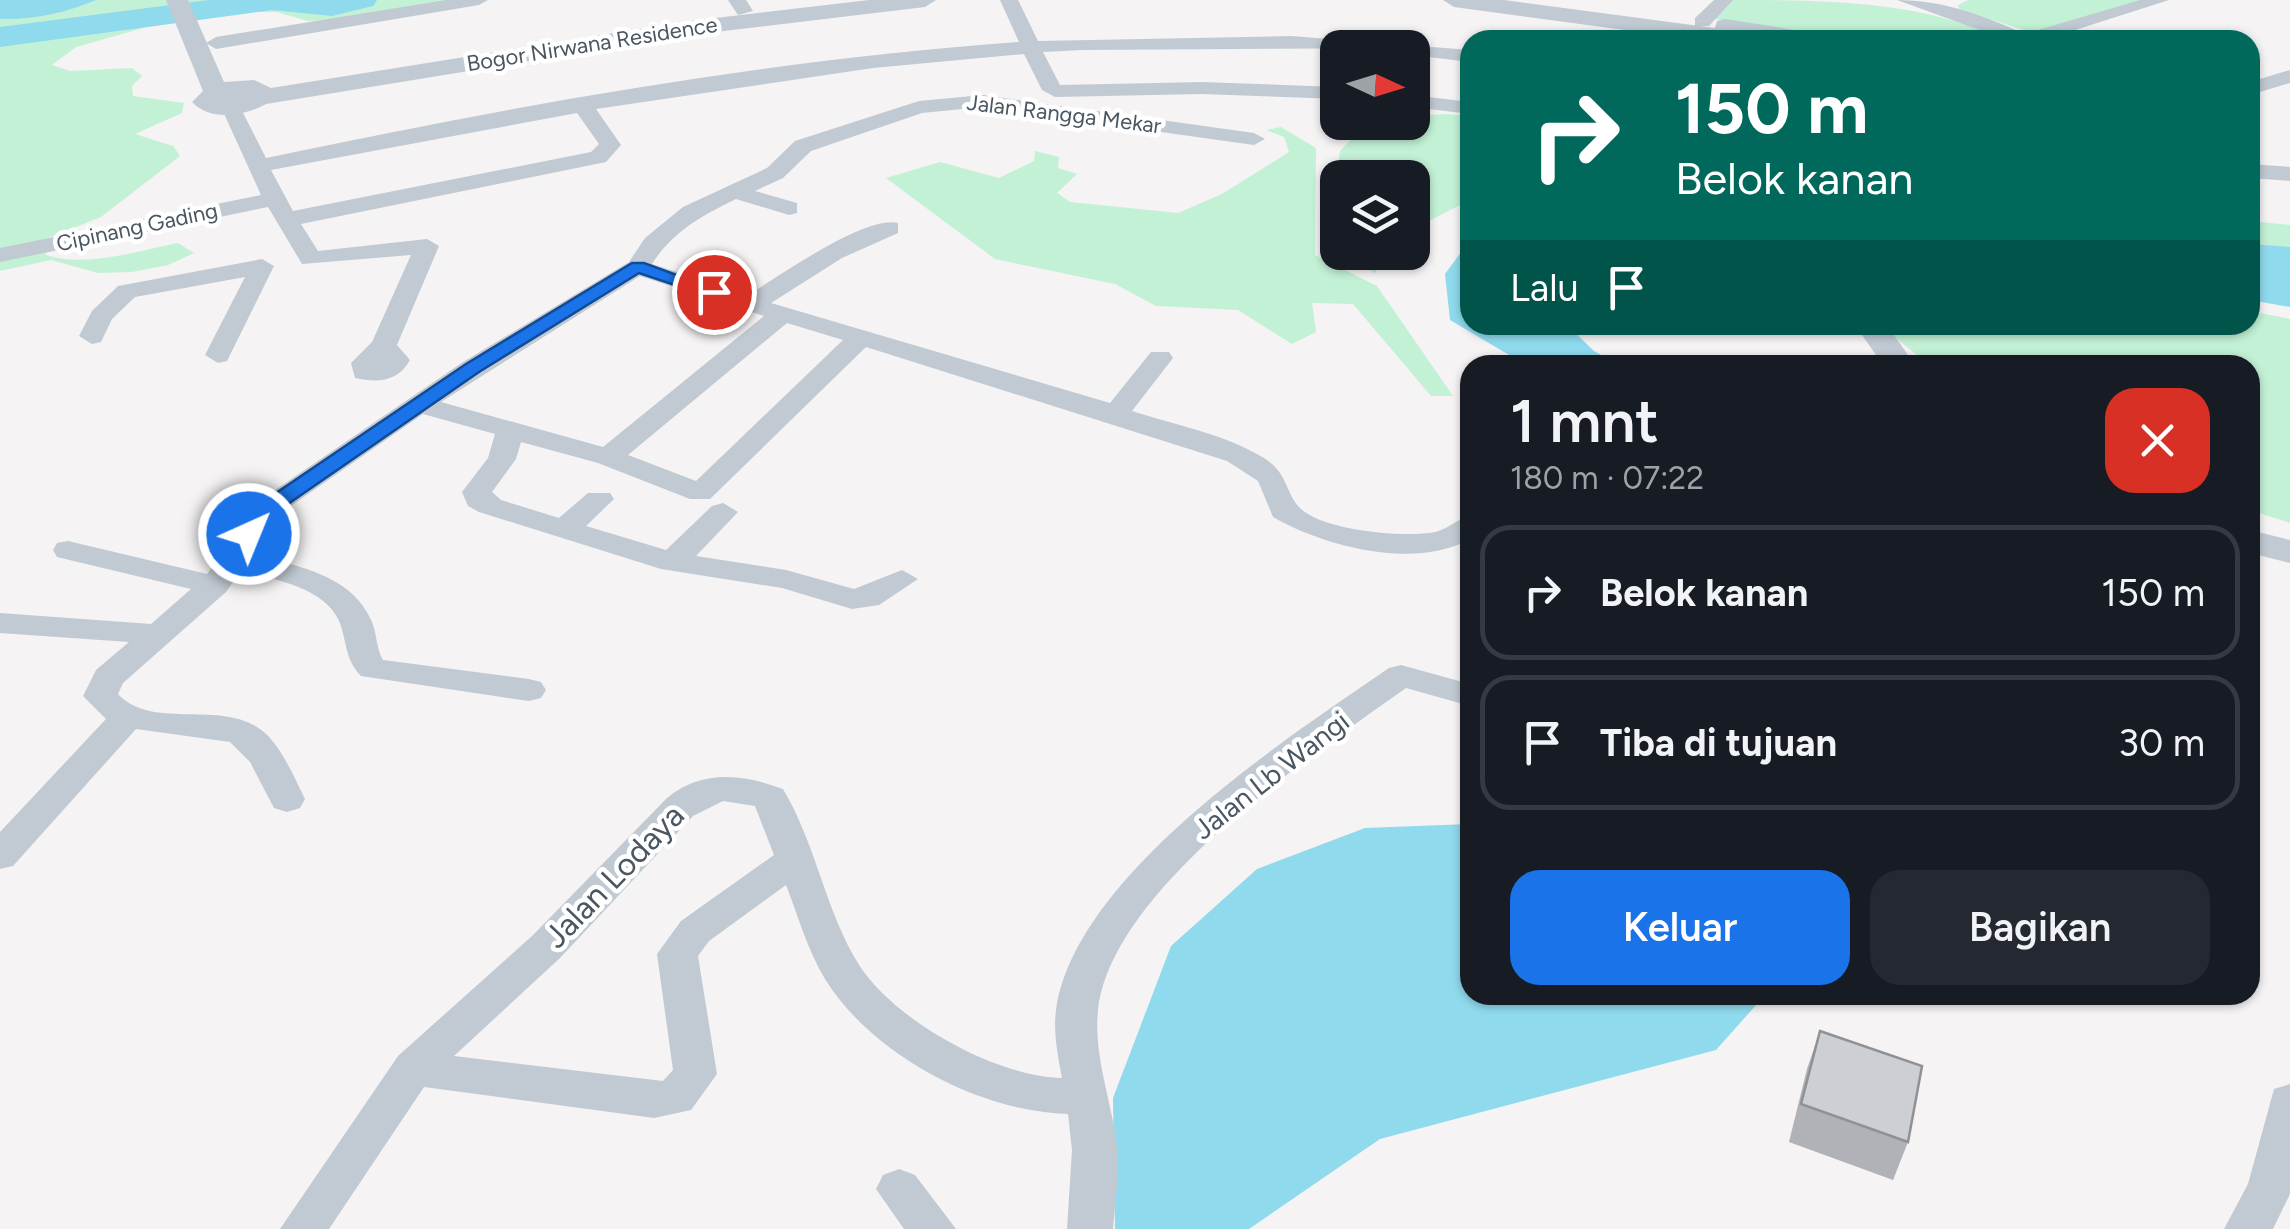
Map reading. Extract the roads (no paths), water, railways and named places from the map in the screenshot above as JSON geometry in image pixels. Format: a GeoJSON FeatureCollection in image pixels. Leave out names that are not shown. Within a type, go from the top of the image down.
{"type":"FeatureCollection","features":[{"type":"Feature","properties":{"kind":"street"},"geometry":{"type":"LineString","coordinates":[[216,44],[479,0]]}},
{"type":"Feature","properties":{"kind":"street","name":"Bogor Nirwana Residence"},"geometry":{"type":"LineString","coordinates":[[597,38],[740,6],[839,0]]}},
{"type":"Feature","properties":{"kind":"street","name":"Bogor Nirwana Residence"},"geometry":{"type":"LineString","coordinates":[[241,94],[597,38],[925,0]]}},
{"type":"Feature","properties":{"kind":"street"},"geometry":{"type":"LineString","coordinates":[[1009,0],[1055,91],[1202,88],[1320,92]]}},
{"type":"Feature","properties":{"kind":"street"},"geometry":{"type":"LineString","coordinates":[[1454,0],[1641,30]]}},
{"type":"Feature","properties":{"kind":"street"},"geometry":{"type":"LineString","coordinates":[[1527,0],[1752,30]]}},
{"type":"Feature","properties":{"kind":"street"},"geometry":{"type":"LineString","coordinates":[[1702,22],[1724,0]]}},
{"type":"Feature","properties":{"kind":"street"},"geometry":{"type":"LineString","coordinates":[[1911,0],[2004,30]]}},
{"type":"Feature","properties":{"kind":"street"},"geometry":{"type":"LineString","coordinates":[[2066,30],[2160,0]]}},
{"type":"Feature","properties":{"kind":"street"},"geometry":{"type":"LineString","coordinates":[[190,8],[216,44],[241,94],[257,166],[310,259]]}},
{"type":"Feature","properties":{"kind":"street"},"geometry":{"type":"LineString","coordinates":[[190,8],[241,94]]}},
{"type":"Feature","properties":{"kind":"street"},"geometry":{"type":"LineString","coordinates":[[257,166],[582,105],[780,73],[1031,45],[1236,39],[1320,44]]}},
{"type":"Feature","properties":{"kind":"street"},"geometry":{"type":"LineString","coordinates":[[1430,51],[1460,55]]}},
{"type":"Feature","properties":{"kind":"street"},"geometry":{"type":"LineString","coordinates":[[2260,88],[2290,76]]}},
{"type":"Feature","properties":{"kind":"street"},"geometry":{"type":"LineString","coordinates":[[2260,93],[2290,96]]}},
{"type":"Feature","properties":{"kind":"street","name":"Jalan Rangga Mekar"},"geometry":{"type":"LineString","coordinates":[[127,718],[105,705],[100,696],[108,678],[224,572],[267,509],[472,368],[638,267],[653,244],[675,225],[732,191],[774,174],[803,146],[944,102],[999,103],[1254,139]]}},
{"type":"Feature","properties":{"kind":"street"},"geometry":{"type":"LineString","coordinates":[[290,218],[598,157],[610,146],[582,105]]}},
{"type":"Feature","properties":{"kind":"street"},"geometry":{"type":"LineString","coordinates":[[1430,105],[1460,107]]}},
{"type":"Feature","properties":{"kind":"street"},"geometry":{"type":"LineString","coordinates":[[2260,172],[2290,174]]}},
{"type":"Feature","properties":{"kind":"street"},"geometry":{"type":"LineString","coordinates":[[732,191],[789,208]]}},
{"type":"Feature","properties":{"kind":"street","name":"Cipinang Gading"},"geometry":{"type":"LineString","coordinates":[[0,254],[274,199]]}},
{"type":"Feature","properties":{"kind":"street"},"geometry":{"type":"LineString","coordinates":[[383,346],[426,246],[433,218]]}},
{"type":"Feature","properties":{"kind":"street"},"geometry":{"type":"LineString","coordinates":[[750,305],[834,252],[890,228]]}},
{"type":"Feature","properties":{"kind":"street"},"geometry":{"type":"LineString","coordinates":[[92,336],[101,316],[127,291],[262,266],[426,246]]}},
{"type":"Feature","properties":{"kind":"street"},"geometry":{"type":"LineString","coordinates":[[218,355],[262,266]]}},
{"type":"Feature","properties":{"kind":"street"},"geometry":{"type":"LineString","coordinates":[[638,267],[781,315],[1116,412],[1252,464],[1277,488],[1284,511],[1306,523],[1341,533],[1429,545],[1460,537]]}},
{"type":"Feature","properties":{"kind":"street"},"geometry":{"type":"LineString","coordinates":[[608,457],[781,315]]}},
{"type":"Feature","properties":{"kind":"street"},"geometry":{"type":"LineString","coordinates":[[422,405],[608,457],[700,493],[862,336]]}},
{"type":"Feature","properties":{"kind":"street"},"geometry":{"type":"LineString","coordinates":[[1116,412],[1160,358]]}},
{"type":"Feature","properties":{"kind":"street"},"geometry":{"type":"LineString","coordinates":[[510,430],[502,459],[477,492],[479,500],[672,562],[798,568],[862,599],[902,579]]}},
{"type":"Feature","properties":{"kind":"street"},"geometry":{"type":"LineString","coordinates":[[568,526],[599,499]]}},
{"type":"Feature","properties":{"kind":"street"},"geometry":{"type":"LineString","coordinates":[[672,562],[723,512]]}},
{"type":"Feature","properties":{"kind":"street"},"geometry":{"type":"LineString","coordinates":[[2260,544],[2290,552]]}},
{"type":"Feature","properties":{"kind":"street"},"geometry":{"type":"LineString","coordinates":[[68,550],[224,572],[334,593],[355,618],[363,660],[373,670],[529,690]]}},
{"type":"Feature","properties":{"kind":"street"},"geometry":{"type":"LineString","coordinates":[[2260,568],[2290,576]]}},
{"type":"Feature","properties":{"kind":"street"},"geometry":{"type":"LineString","coordinates":[[0,622],[155,634]]}},
{"type":"Feature","properties":{"kind":"street","name":"Jalan Lb Wangi"},"geometry":{"type":"LineString","coordinates":[[1088,1097],[1077,1023],[1082,987],[1125,909],[1172,854],[1260,776],[1401,676],[1460,692]]}},
{"type":"Feature","properties":{"kind":"street"},"geometry":{"type":"LineString","coordinates":[[0,856],[127,718],[178,721],[244,734],[258,748],[287,799]]}},
{"type":"Feature","properties":{"kind":"street","name":"Jalan Lodaya"},"geometry":{"type":"LineString","coordinates":[[303,1229],[412,1068],[546,947],[680,807],[702,790],[744,789],[770,798],[852,988],[938,1056],[1012,1092],[1088,1097]]}},
{"type":"Feature","properties":{"kind":"street"},"geometry":{"type":"LineString","coordinates":[[412,1068],[654,1100],[675,1097],[695,1074],[677,954],[695,931],[797,858]]}},
{"type":"Feature","properties":{"kind":"street"},"geometry":{"type":"LineString","coordinates":[[1088,1097],[1094,1150],[1090,1229]]}},
{"type":"Feature","properties":{"kind":"street"},"geometry":{"type":"LineString","coordinates":[[2247,1229],[2269,1199],[2285,1142],[2290,1102]]}},
{"type":"Feature","properties":{"kind":"street"},"geometry":{"type":"LineString","coordinates":[[900,1189],[932,1229]]}},
{"type":"Feature","properties":{"kind":"water"},"geometry":{"type":"Polygon","coordinates":[[[0,0],[96,0],[49,15],[0,19],[0,0]]]}},
{"type":"Feature","properties":{"kind":"water"},"geometry":{"type":"Polygon","coordinates":[[[2260,245],[2290,247],[2290,307],[2260,302],[2260,245]]]}},
{"type":"Feature","properties":{"kind":"water"},"geometry":{"type":"Polygon","coordinates":[[[1460,254],[1460,326],[1450,320],[1445,274],[1460,254]]]}},
{"type":"Feature","properties":{"kind":"water"},"geometry":{"type":"Polygon","coordinates":[[[1475,335],[1577,335],[1601,355],[1509,355],[1475,335]]]}},
{"type":"Feature","properties":{"kind":"water"},"geometry":{"type":"Polygon","coordinates":[[[1460,824],[1460,1005],[1756,1005],[1716,1050],[1380,1139],[1249,1229],[1115,1229],[1113,1098],[1171,946],[1257,869],[1365,828],[1460,824]]]}},
{"type":"Feature","properties":{"kind":"waterway"},"geometry":{"type":"LineString","coordinates":[[0,37],[272,1],[332,7],[362,0]]}}]}
